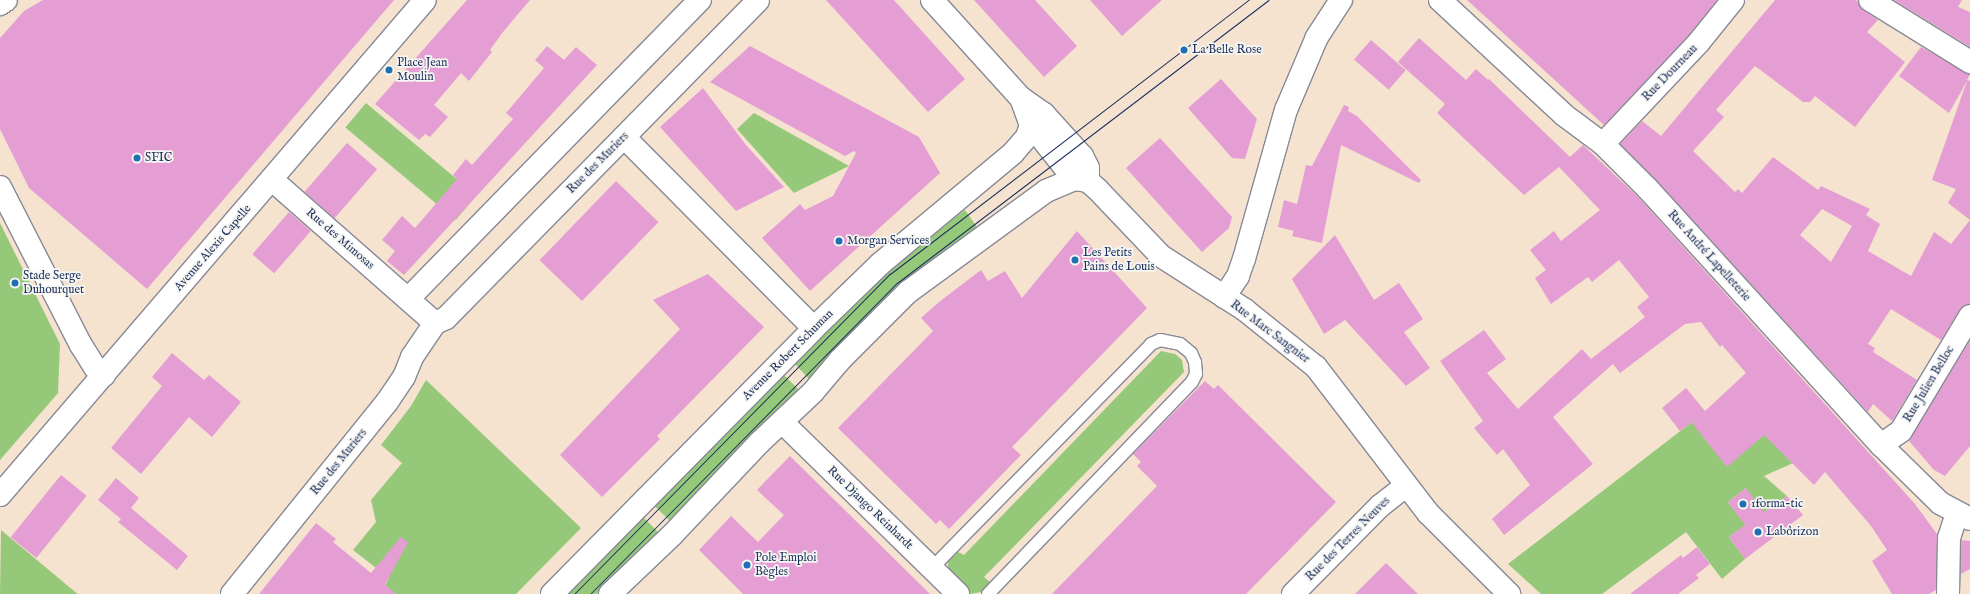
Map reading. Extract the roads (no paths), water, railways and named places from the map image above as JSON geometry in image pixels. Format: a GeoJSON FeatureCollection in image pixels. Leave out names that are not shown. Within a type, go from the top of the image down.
{"type":"FeatureCollection","features":[{"type":"Feature","properties":{"kind":"street"},"geometry":{"type":"LineString","coordinates":[[0,4],[6,0]]}},
{"type":"Feature","properties":{"kind":"street","name":"Avenue Alexis Capelle"},"geometry":{"type":"LineString","coordinates":[[0,495],[426,0]]}},
{"type":"Feature","properties":{"kind":"street"},"geometry":{"type":"LineString","coordinates":[[435,322],[408,299],[700,0]]}},
{"type":"Feature","properties":{"kind":"street","name":"Rue des Muriers"},"geometry":{"type":"LineString","coordinates":[[232,594],[388,402],[404,377],[412,357],[435,322],[446,318],[758,0]]}},
{"type":"Feature","properties":{"kind":"street"},"geometry":{"type":"LineString","coordinates":[[610,594],[782,422],[908,292],[1046,191],[1081,180],[1088,168],[1082,156],[1044,114],[1021,98],[932,0]]}},
{"type":"Feature","properties":{"kind":"street","name":"Rue Marc Sangnier"},"geometry":{"type":"LineString","coordinates":[[1341,0],[1318,37],[1286,110],[1244,259],[1238,276],[1224,297],[1281,338],[1316,367],[1406,486],[1431,516],[1509,594]]}},
{"type":"Feature","properties":{"kind":"street","name":"Rue André Lapelleterie"},"geometry":{"type":"LineString","coordinates":[[1440,0],[1564,115],[1603,144],[1648,189],[1881,445],[1940,502],[1964,516]]}},
{"type":"Feature","properties":{"kind":"street","name":"Rue Dourneau"},"geometry":{"type":"LineString","coordinates":[[1603,144],[1700,42],[1733,0]]}},
{"type":"Feature","properties":{"kind":"street"},"geometry":{"type":"LineString","coordinates":[[1870,0],[1970,62]]}},
{"type":"Feature","properties":{"kind":"street"},"geometry":{"type":"LineString","coordinates":[[1021,98],[1032,126],[1081,180],[1161,256],[1224,297]]}},
{"type":"Feature","properties":{"kind":"street","name":"Avenue Robert Schuman"},"geometry":{"type":"LineString","coordinates":[[552,594],[814,328],[880,264],[1013,153],[1027,137],[1032,126]]}},
{"type":"Feature","properties":{"kind":"street"},"geometry":{"type":"LineString","coordinates":[[624,136],[814,328]]}},
{"type":"Feature","properties":{"kind":"street","name":"Rue des Mimosas"},"geometry":{"type":"LineString","coordinates":[[272,180],[408,299]]}},
{"type":"Feature","properties":{"kind":"street"},"geometry":{"type":"LineString","coordinates":[[0,187],[81,345],[95,367],[104,375]]}},
{"type":"Feature","properties":{"kind":"street","name":"Rue Julien Belloc"},"geometry":{"type":"LineString","coordinates":[[1881,445],[1901,431],[1970,316]]}},
{"type":"Feature","properties":{"kind":"street","name":"Rue Django Reinhardt"},"geometry":{"type":"LineString","coordinates":[[782,422],[958,594]]}},
{"type":"Feature","properties":{"kind":"street","name":"Rue des Terres Neuves"},"geometry":{"type":"LineString","coordinates":[[1293,594],[1380,506],[1406,486]]}},
{"type":"Feature","properties":{"kind":"street"},"geometry":{"type":"LineString","coordinates":[[1948,594],[1949,538],[1964,516]]}},
{"type":"Feature","properties":{"kind":"lane"},"geometry":{"type":"LineString","coordinates":[[932,568],[1151,344],[1160,340],[1180,344],[1190,353],[1195,362],[1196,374],[1192,382],[988,594]]}},
{"type":"Feature","properties":{"kind":"tram line"},"geometry":{"type":"LineString","coordinates":[[574,594],[890,274],[1249,0]]}},
{"type":"Feature","properties":{"kind":"tram line"},"geometry":{"type":"LineString","coordinates":[[590,594],[897,283],[1268,0]]}},
{"type":"Feature","properties":{"kind":"place","name":"La Belle Rose"},"geometry":{"type":"Point","coordinates":[1184,50]}},
{"type":"Feature","properties":{"kind":"place","name":"Place Jean Moulin"},"geometry":{"type":"Point","coordinates":[389,70]}},
{"type":"Feature","properties":{"kind":"place","name":"SFIC"},"geometry":{"type":"Point","coordinates":[137,158]}},
{"type":"Feature","properties":{"kind":"place","name":"Morgan Services"},"geometry":{"type":"Point","coordinates":[839,241]}},
{"type":"Feature","properties":{"kind":"place","name":"Les Petits Pains de Louis"},"geometry":{"type":"Point","coordinates":[1075,260]}},
{"type":"Feature","properties":{"kind":"place","name":"Stade Serge Duhourquet"},"geometry":{"type":"Point","coordinates":[15,283]}},
{"type":"Feature","properties":{"kind":"place","name":"1forma-tic"},"geometry":{"type":"Point","coordinates":[1743,504]}},
{"type":"Feature","properties":{"kind":"place","name":"Labôrizon"},"geometry":{"type":"Point","coordinates":[1758,532]}},
{"type":"Feature","properties":{"kind":"place","name":"Pole Emploi Bègles"},"geometry":{"type":"Point","coordinates":[747,565]}}]}
